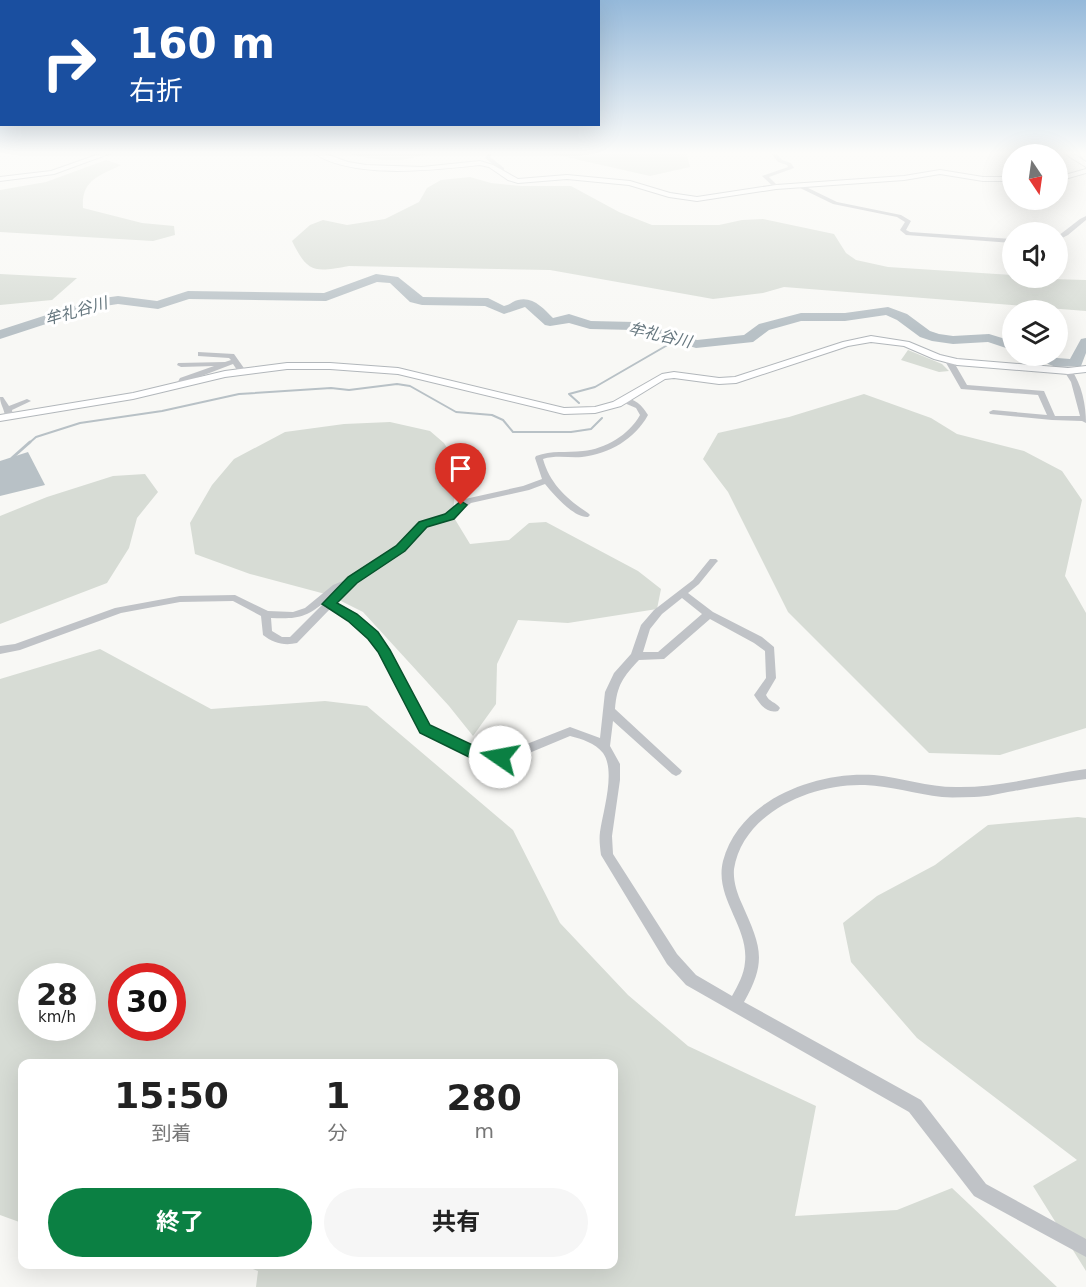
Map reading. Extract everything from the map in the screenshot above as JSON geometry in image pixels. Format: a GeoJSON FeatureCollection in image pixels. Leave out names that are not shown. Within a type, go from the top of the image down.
{"type":"FeatureCollection","features":[{"type":"Feature","properties":{"kind":"main road"},"geometry":{"type":"LineString","coordinates":[[6,415],[104,402],[242,371],[302,366],[387,370],[419,375],[564,411],[596,410],[625,400],[652,381],[662,377],[674,375],[719,381],[736,380],[858,340],[894,341],[949,360],[1068,370],[1086,369]]}},
{"type":"Feature","properties":{"kind":"street"},"geometry":{"type":"LineString","coordinates":[[880,212],[899,216],[908,221],[903,230],[908,234],[1002,240]]}},
{"type":"Feature","properties":{"kind":"street"},"geometry":{"type":"LineString","coordinates":[[1068,233],[1078,222],[1086,218]]}},
{"type":"Feature","properties":{"kind":"street"},"geometry":{"type":"LineString","coordinates":[[201,354],[231,357],[242,371]]}},
{"type":"Feature","properties":{"kind":"street"},"geometry":{"type":"LineString","coordinates":[[949,360],[964,387],[1041,393],[1052,418]]}},
{"type":"Feature","properties":{"kind":"street"},"geometry":{"type":"LineString","coordinates":[[180,385],[183,380],[236,361]]}},
{"type":"Feature","properties":{"kind":"street"},"geometry":{"type":"LineString","coordinates":[[181,365],[226,364]]}},
{"type":"Feature","properties":{"kind":"street"},"geometry":{"type":"LineString","coordinates":[[993,412],[1085,420],[1077,392],[1076,379],[1068,370]]}},
{"type":"Feature","properties":{"kind":"street"},"geometry":{"type":"LineString","coordinates":[[0,399],[6,415],[27,401]]}},
{"type":"Feature","properties":{"kind":"street"},"geometry":{"type":"LineString","coordinates":[[585,515],[571,508],[547,480],[539,458],[547,454],[595,452],[632,432],[640,424],[644,415],[639,406],[625,400]]}},
{"type":"Feature","properties":{"kind":"street"},"geometry":{"type":"LineString","coordinates":[[0,650],[119,610],[180,599],[235,598],[266,614],[293,615],[309,610],[336,587],[353,580],[400,549],[423,525],[450,516],[468,501],[526,488],[547,480]]}},
{"type":"Feature","properties":{"kind":"street"},"geometry":{"type":"LineString","coordinates":[[713,561],[683,594],[658,612],[645,628],[636,656],[618,676],[611,692],[605,745],[616,765],[606,839],[607,855],[613,868],[680,969],[704,988],[915,1106],[980,1190],[1086,1248]]}},
{"type":"Feature","properties":{"kind":"street"},"geometry":{"type":"LineString","coordinates":[[266,614],[267,632],[280,640],[287,642],[293,640],[353,580]]}},
{"type":"Feature","properties":{"kind":"street"},"geometry":{"type":"LineString","coordinates":[[683,594],[709,614],[758,640],[770,650],[771,678],[760,695],[765,704],[774,708]]}},
{"type":"Feature","properties":{"kind":"street"},"geometry":{"type":"LineString","coordinates":[[329,604],[352,618],[373,636],[384,650],[425,729],[478,754],[490,757],[510,756],[570,731],[580,733],[605,745]]}},
{"type":"Feature","properties":{"kind":"street"},"geometry":{"type":"LineString","coordinates":[[636,656],[660,656],[709,614]]}},
{"type":"Feature","properties":{"kind":"street"},"geometry":{"type":"LineString","coordinates":[[609,710],[675,771]]}},
{"type":"Feature","properties":{"kind":"street"},"geometry":{"type":"LineString","coordinates":[[735,1004],[754,963],[748,935],[728,887],[728,868],[733,849],[743,831],[769,807],[804,791],[826,784],[853,780],[893,782],[940,792],[977,792],[1086,774]]}},
{"type":"Feature","properties":{"kind":"shaded area"},"geometry":{"type":"Polygon","coordinates":[[[0,212],[99,212],[142,223],[174,226],[175,235],[153,241],[0,232],[0,212]]]}},
{"type":"Feature","properties":{"kind":"shaded area"},"geometry":{"type":"Polygon","coordinates":[[[399,212],[619,212],[652,225],[719,225],[742,220],[763,219],[834,234],[846,253],[856,260],[888,267],[1002,274],[1002,288],[1068,288],[1068,280],[1086,280],[1086,311],[1068,310],[1068,300],[1002,300],[1002,304],[784,287],[763,293],[713,299],[550,270],[349,266],[320,269],[308,265],[303,260],[292,241],[310,225],[323,220],[347,225],[385,219],[399,212]]]}},
{"type":"Feature","properties":{"kind":"shaded area"},"geometry":{"type":"Polygon","coordinates":[[[0,274],[77,278],[52,300],[0,305],[0,274]]]}},
{"type":"Feature","properties":{"kind":"shaded area"},"geometry":{"type":"Polygon","coordinates":[[[908,350],[942,364],[949,371],[939,372],[901,360],[908,350]]]}},
{"type":"Feature","properties":{"kind":"shaded area"},"geometry":{"type":"Polygon","coordinates":[[[864,394],[931,418],[957,434],[1024,451],[1062,471],[1082,500],[1065,576],[1086,613],[1086,728],[1000,755],[929,753],[788,612],[728,492],[703,459],[718,433],[789,417],[864,394]]]}},
{"type":"Feature","properties":{"kind":"shaded area"},"geometry":{"type":"Polygon","coordinates":[[[390,422],[430,431],[444,443],[457,464],[453,516],[470,544],[509,540],[529,523],[546,522],[638,571],[661,589],[657,609],[568,623],[518,620],[497,664],[496,704],[473,736],[449,706],[363,612],[329,595],[250,574],[195,554],[190,523],[212,485],[234,459],[285,432],[344,424],[390,422]]]}},
{"type":"Feature","properties":{"kind":"shaded area"},"geometry":{"type":"Polygon","coordinates":[[[28,452],[45,485],[0,496],[0,461],[28,452]]]}},
{"type":"Feature","properties":{"kind":"shaded area"},"geometry":{"type":"Polygon","coordinates":[[[145,474],[158,492],[137,518],[129,548],[107,583],[0,624],[0,516],[47,497],[113,476],[145,474]]]}},
{"type":"Feature","properties":{"kind":"shaded area"},"geometry":{"type":"Polygon","coordinates":[[[100,649],[211,709],[325,701],[367,706],[513,830],[560,923],[628,995],[688,1046],[816,1106],[795,1216],[897,1210],[952,1188],[1057,1287],[256,1287],[258,1271],[253,1269],[618,1269],[618,1059],[18,1059],[18,1222],[0,1215],[0,679],[100,649]]]}},
{"type":"Feature","properties":{"kind":"shaded area"},"geometry":{"type":"Polygon","coordinates":[[[1086,818],[1086,1271],[1033,1186],[1077,1160],[917,1038],[851,962],[843,923],[877,896],[935,865],[988,825],[1086,818]]]}},
{"type":"Feature","properties":{"kind":"waterway","name":"牟礼谷川"},"geometry":{"type":"LineString","coordinates":[[0,335],[96,303],[118,300],[158,305],[188,295],[326,297],[376,278],[394,280],[415,299],[422,301],[488,302],[504,310],[521,303],[534,307],[550,322],[559,322],[569,318],[590,325],[635,326],[696,344],[748,339],[764,327],[801,317],[845,317],[888,311],[902,317],[925,334],[937,338],[953,340],[989,338],[1002,343]]}},
{"type":"Feature","properties":{"kind":"waterway"},"geometry":{"type":"LineString","coordinates":[[579,403],[569,394],[595,387],[671,343],[683,341]]}},
{"type":"Feature","properties":{"kind":"waterway","name":"牟礼谷川"},"geometry":{"type":"LineString","coordinates":[[1068,363],[1076,363],[1078,354],[1086,342]]}},
{"type":"Feature","properties":{"kind":"waterway"},"geometry":{"type":"LineString","coordinates":[[28,444],[36,437],[80,423],[162,411],[239,394],[331,388],[349,390],[397,384],[410,386],[456,412],[492,415],[503,420],[513,432],[571,432],[591,429],[602,418]]}},
{"type":"Feature","properties":{"kind":"waterway"},"geometry":{"type":"LineString","coordinates":[[12,458],[30,442]]}},
{"type":"Feature","properties":{"kind":"route"},"geometry":{"type":"LineString","coordinates":[[461,505],[450,516],[423,525],[400,549],[353,580],[329,604],[352,618],[373,636],[384,650],[425,729],[478,754],[500,757]]}}]}
